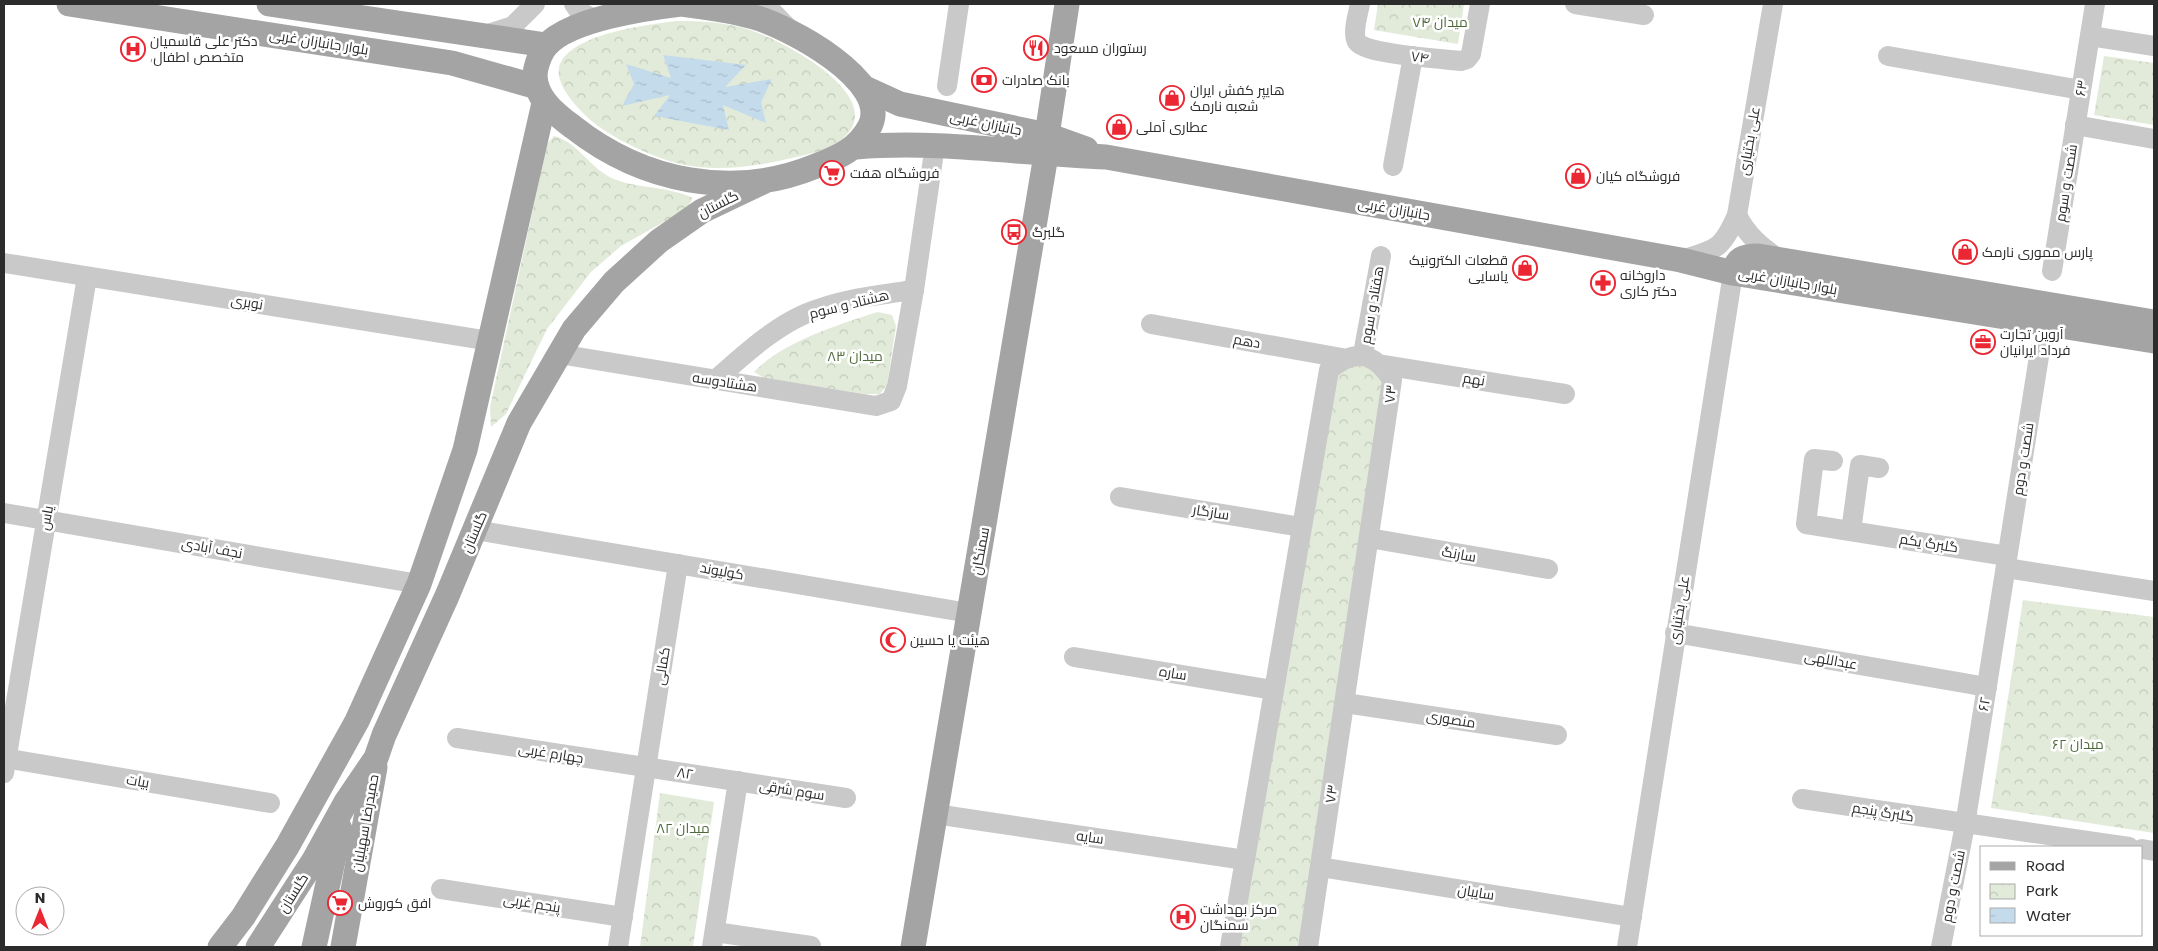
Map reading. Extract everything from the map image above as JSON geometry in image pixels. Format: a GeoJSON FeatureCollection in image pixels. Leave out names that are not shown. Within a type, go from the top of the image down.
{"type":"FeatureCollection","features":[{"type":"Feature","properties":{"kind":"main road","name":"بلوار جانبازان غربی"},"geometry":{"type":"LineString","coordinates":[[69,4],[452,63],[541,95]]}},
{"type":"Feature","properties":{"kind":"main road"},"geometry":{"type":"LineString","coordinates":[[269,4],[546,45]]}},
{"type":"Feature","properties":{"kind":"main road"},"geometry":{"type":"LineString","coordinates":[[220,947],[243,917],[283,853],[357,721],[419,584],[465,450],[490,341],[541,95],[535,72],[538,59],[546,45],[578,26],[647,8],[682,4],[719,8],[755,17],[789,29],[833,59],[865,88],[873,108],[871,124],[856,146],[840,157],[806,170],[763,182],[725,185],[683,180],[648,170],[589,140],[541,95]]}},
{"type":"Feature","properties":{"kind":"main road","name":"سمنگان"},"geometry":{"type":"LineString","coordinates":[[913,947],[1047,145],[1067,4]]}},
{"type":"Feature","properties":{"kind":"main road","name":"جانبازان غربی"},"geometry":{"type":"LineString","coordinates":[[865,88],[900,104],[1047,145],[1681,260],[1733,273]]}},
{"type":"Feature","properties":{"kind":"main road","name":"جانبازان غربی"},"geometry":{"type":"LineString","coordinates":[[856,146],[887,144],[1047,145]]}},
{"type":"Feature","properties":{"kind":"main road","name":"گلستان"},"geometry":{"type":"LineString","coordinates":[[258,947],[314,860],[346,802],[376,758],[384,735],[475,530],[519,423],[574,329],[609,289],[659,241],[702,211],[763,182]]}},
{"type":"Feature","properties":{"kind":"main road","name":"بلوار جانبازان غربی"},"geometry":{"type":"LineString","coordinates":[[2154,322],[1780,260],[1744,256],[1736,262],[1733,273],[2154,341]]}},
{"type":"Feature","properties":{"kind":"main road","name":"حمیدرضا سهیلیان"},"geometry":{"type":"LineString","coordinates":[[343,947],[376,758]]}},
{"type":"Feature","properties":{"kind":"main road"},"geometry":{"type":"LineString","coordinates":[[326,777],[346,802]]}},
{"type":"Feature","properties":{"kind":"main road","name":"حمیدرضا سهیلیان"},"geometry":{"type":"LineString","coordinates":[[314,947],[346,802]]}},
{"type":"Feature","properties":{"kind":"street"},"geometry":{"type":"LineString","coordinates":[[483,36],[513,26],[535,4]]}},
{"type":"Feature","properties":{"kind":"street"},"geometry":{"type":"LineString","coordinates":[[574,4],[579,11],[596,20]]}},
{"type":"Feature","properties":{"kind":"street"},"geometry":{"type":"LineString","coordinates":[[765,4],[789,29]]}},
{"type":"Feature","properties":{"kind":"street"},"geometry":{"type":"LineString","coordinates":[[947,86],[959,4]]}},
{"type":"Feature","properties":{"kind":"street","name":"۷۴"},"geometry":{"type":"LineString","coordinates":[[1360,4],[1355,34],[1358,43],[1364,48],[1461,61],[1467,59],[1471,54],[1480,4]]}},
{"type":"Feature","properties":{"kind":"street"},"geometry":{"type":"LineString","coordinates":[[1575,4],[1644,15]]}},
{"type":"Feature","properties":{"kind":"street","name":"علی بختیاری"},"geometry":{"type":"LineString","coordinates":[[1736,215],[1773,4]]}},
{"type":"Feature","properties":{"kind":"street"},"geometry":{"type":"LineString","coordinates":[[2095,4],[2090,36],[2154,46]]}},
{"type":"Feature","properties":{"kind":"street","name":"۶۳"},"geometry":{"type":"LineString","coordinates":[[2075,125],[2090,36]]}},
{"type":"Feature","properties":{"kind":"street"},"geometry":{"type":"LineString","coordinates":[[1393,166],[1413,56]]}},
{"type":"Feature","properties":{"kind":"street"},"geometry":{"type":"LineString","coordinates":[[1888,56],[2081,90]]}},
{"type":"Feature","properties":{"kind":"street"},"geometry":{"type":"LineString","coordinates":[[2075,125],[2154,139]]}},
{"type":"Feature","properties":{"kind":"street","name":"شصت و سوم"},"geometry":{"type":"LineString","coordinates":[[2052,271],[2075,125]]}},
{"type":"Feature","properties":{"kind":"street"},"geometry":{"type":"LineString","coordinates":[[914,290],[935,145]]}},
{"type":"Feature","properties":{"kind":"street"},"geometry":{"type":"LineString","coordinates":[[1736,215],[1744,229],[1756,243],[1780,260]]}},
{"type":"Feature","properties":{"kind":"street","name":"جانبازان غربی"},"geometry":{"type":"LineString","coordinates":[[1681,260],[1716,249],[1729,233],[1736,215]]}},
{"type":"Feature","properties":{"kind":"street","name":"هفتاد و سوم"},"geometry":{"type":"LineString","coordinates":[[1363,354],[1381,256]]}},
{"type":"Feature","properties":{"kind":"street","name":"نوبری"},"geometry":{"type":"LineString","coordinates":[[4,263],[490,341]]}},
{"type":"Feature","properties":{"kind":"street","name":"علی بختیاری"},"geometry":{"type":"LineString","coordinates":[[1627,947],[1733,273]]}},
{"type":"Feature","properties":{"kind":"street","name":"یاس"},"geometry":{"type":"LineString","coordinates":[[4,764],[87,277]]}},
{"type":"Feature","properties":{"kind":"street","name":"هشتاد و سوم"},"geometry":{"type":"LineString","coordinates":[[715,380],[757,343],[805,314],[858,299],[914,290]]}},
{"type":"Feature","properties":{"kind":"street","name":"هشتادوسه"},"geometry":{"type":"LineString","coordinates":[[559,354],[876,406],[891,401],[897,386],[914,290]]}},
{"type":"Feature","properties":{"kind":"street","name":"دهم"},"geometry":{"type":"LineString","coordinates":[[1151,324],[1342,358]]}},
{"type":"Feature","properties":{"kind":"street","name":"شصت و دوم"},"geometry":{"type":"LineString","coordinates":[[2006,562],[2040,350]]}},
{"type":"Feature","properties":{"kind":"street"},"geometry":{"type":"LineString","coordinates":[[1230,947],[1329,370],[1342,358],[1363,354]]}},
{"type":"Feature","properties":{"kind":"street","name":"۷۳"},"geometry":{"type":"LineString","coordinates":[[1308,947],[1392,380],[1383,365],[1363,354]]}},
{"type":"Feature","properties":{"kind":"street","name":"نهم"},"geometry":{"type":"LineString","coordinates":[[1383,365],[1565,394]]}},
{"type":"Feature","properties":{"kind":"street","name":"گلبرگ یکم"},"geometry":{"type":"LineString","coordinates":[[1833,461],[1814,459],[1806,524],[1851,531],[2006,562]]}},
{"type":"Feature","properties":{"kind":"street"},"geometry":{"type":"LineString","coordinates":[[1851,531],[1860,465],[1879,468]]}},
{"type":"Feature","properties":{"kind":"street","name":"سازگار"},"geometry":{"type":"LineString","coordinates":[[1120,497],[1301,527]]}},
{"type":"Feature","properties":{"kind":"street","name":"نجف آبادی"},"geometry":{"type":"LineString","coordinates":[[4,512],[419,584]]}},
{"type":"Feature","properties":{"kind":"street","name":"کولیوند"},"geometry":{"type":"LineString","coordinates":[[475,530],[969,613]]}},
{"type":"Feature","properties":{"kind":"street","name":"سارنگ"},"geometry":{"type":"LineString","coordinates":[[1369,538],[1548,569]]}},
{"type":"Feature","properties":{"kind":"street"},"geometry":{"type":"LineString","coordinates":[[2006,562],[2154,591]]}},
{"type":"Feature","properties":{"kind":"street","name":"۶۲"},"geometry":{"type":"LineString","coordinates":[[1964,825],[2006,562]]}},
{"type":"Feature","properties":{"kind":"street","name":"کمالی"},"geometry":{"type":"LineString","coordinates":[[646,767],[678,564]]}},
{"type":"Feature","properties":{"kind":"street","name":"عبداللهی"},"geometry":{"type":"LineString","coordinates":[[1675,633],[1987,686]]}},
{"type":"Feature","properties":{"kind":"street","name":"ساره"},"geometry":{"type":"LineString","coordinates":[[1074,657],[1273,690]]}},
{"type":"Feature","properties":{"kind":"street","name":"منصوری"},"geometry":{"type":"LineString","coordinates":[[1345,703],[1557,736]]}},
{"type":"Feature","properties":{"kind":"street","name":"چهارم غربی"},"geometry":{"type":"LineString","coordinates":[[456,738],[646,767]]}},
{"type":"Feature","properties":{"kind":"street","name":"بیات"},"geometry":{"type":"LineString","coordinates":[[4,764],[270,803]]}},
{"type":"Feature","properties":{"kind":"street"},"geometry":{"type":"LineString","coordinates":[[618,947],[646,767]]}},
{"type":"Feature","properties":{"kind":"street","name":"۸۲"},"geometry":{"type":"LineString","coordinates":[[646,767],[738,781]]}},
{"type":"Feature","properties":{"kind":"street"},"geometry":{"type":"LineString","coordinates":[[738,781],[713,939],[811,946]]}},
{"type":"Feature","properties":{"kind":"street","name":"سوم شرقی"},"geometry":{"type":"LineString","coordinates":[[738,781],[846,798]]}},
{"type":"Feature","properties":{"kind":"street","name":"گلبرگ پنجم"},"geometry":{"type":"LineString","coordinates":[[1802,799],[1964,825]]}},
{"type":"Feature","properties":{"kind":"street","name":"سایه"},"geometry":{"type":"LineString","coordinates":[[935,814],[1245,860]]}},
{"type":"Feature","properties":{"kind":"street"},"geometry":{"type":"LineString","coordinates":[[1964,825],[2122,846]]}},
{"type":"Feature","properties":{"kind":"street","name":"شصت و دوم"},"geometry":{"type":"LineString","coordinates":[[1941,947],[1964,825]]}},
{"type":"Feature","properties":{"kind":"street","name":"سایبان"},"geometry":{"type":"LineString","coordinates":[[1320,867],[1632,916]]}},
{"type":"Feature","properties":{"kind":"street","name":"پنجم غربی"},"geometry":{"type":"LineString","coordinates":[[441,889],[623,917]]}},
{"type":"Feature","properties":{"kind":"green space","name":"میدان ۷۴"},"geometry":{"type":"Polygon","coordinates":[[[1378,4],[1464,4],[1458,44],[1374,30],[1378,4]]]}},
{"type":"Feature","properties":{"kind":"green space"},"geometry":{"type":"Polygon","coordinates":[[[676,21],[713,22],[741,27],[764,35],[801,55],[838,82],[850,98],[855,114],[851,129],[846,136],[832,146],[779,161],[729,168],[691,166],[644,152],[610,134],[586,116],[570,99],[560,80],[559,70],[561,62],[569,52],[597,37],[613,32],[676,21]]]}},
{"type":"Feature","properties":{"kind":"green space"},"geometry":{"type":"Polygon","coordinates":[[[2104,56],[2154,63],[2154,125],[2094,115],[2104,56]]]}},
{"type":"Feature","properties":{"kind":"green space"},"geometry":{"type":"Polygon","coordinates":[[[554,136],[570,144],[598,169],[614,179],[674,191],[693,198],[687,209],[621,246],[591,272],[547,329],[506,414],[491,427],[490,407],[547,144],[554,136]]]}},
{"type":"Feature","properties":{"kind":"green space","name":"میدان ۸۳"},"geometry":{"type":"Polygon","coordinates":[[[878,312],[892,315],[896,326],[887,385],[880,394],[865,394],[764,378],[754,372],[780,352],[812,335],[878,312]]]}},
{"type":"Feature","properties":{"kind":"green space"},"geometry":{"type":"Polygon","coordinates":[[[1363,354],[1392,380],[1308,947],[1230,947],[1329,370],[1363,354]]]}},
{"type":"Feature","properties":{"kind":"green space","name":"میدان ۶۲"},"geometry":{"type":"Polygon","coordinates":[[[2023,600],[2154,617],[2154,833],[1991,808],[2023,600]]]}},
{"type":"Feature","properties":{"kind":"green space","name":"میدان ۸۲"},"geometry":{"type":"Polygon","coordinates":[[[660,793],[714,802],[693,947],[640,947],[660,793]]]}},
{"type":"Feature","properties":{"kind":"water"},"geometry":{"type":"Polygon","coordinates":[[[663,55],[746,65],[725,87],[772,79],[761,102],[766,123],[723,105],[729,130],[654,116],[670,95],[622,106],[634,84],[626,64],[671,78],[663,55]]]}},
{"type":"Feature","properties":{"kind":"place","name":"رستوران مسعود"},"geometry":{"type":"Point","coordinates":[1036,48]}},
{"type":"Feature","properties":{"kind":"place","name":"دکتر علی قاسمیان ،متخصص اطفال"},"geometry":{"type":"Point","coordinates":[133,49]}},
{"type":"Feature","properties":{"kind":"place","name":"بانک صادرات"},"geometry":{"type":"Point","coordinates":[984,80]}},
{"type":"Feature","properties":{"kind":"place","name":"هایپر کفش ایران شعبه نارمک"},"geometry":{"type":"Point","coordinates":[1172,98]}},
{"type":"Feature","properties":{"kind":"place","name":"عطاری آملی"},"geometry":{"type":"Point","coordinates":[1119,127]}},
{"type":"Feature","properties":{"kind":"place","name":"فروشگاه هفت"},"geometry":{"type":"Point","coordinates":[832,173]}},
{"type":"Feature","properties":{"kind":"place","name":"فروشگاه کیان"},"geometry":{"type":"Point","coordinates":[1578,176]}},
{"type":"Feature","properties":{"kind":"place","name":"گلبرگ"},"geometry":{"type":"Point","coordinates":[1014,232]}},
{"type":"Feature","properties":{"kind":"place","name":"پارس مموری نارمک"},"geometry":{"type":"Point","coordinates":[1965,252]}},
{"type":"Feature","properties":{"kind":"place","name":"قطعات الکترونیک یاسایی"},"geometry":{"type":"Point","coordinates":[1525,268]}},
{"type":"Feature","properties":{"kind":"place","name":"داروخانه دکتر کاری"},"geometry":{"type":"Point","coordinates":[1603,283]}},
{"type":"Feature","properties":{"kind":"place","name":"آروین تجارت فرداد ایرانیان"},"geometry":{"type":"Point","coordinates":[1983,342]}},
{"type":"Feature","properties":{"kind":"place","name":"هیئت یا حسین"},"geometry":{"type":"Point","coordinates":[893,640]}},
{"type":"Feature","properties":{"kind":"place","name":"افق کوروش"},"geometry":{"type":"Point","coordinates":[340,903]}},
{"type":"Feature","properties":{"kind":"place","name":"مرکز بهداشت سمنگان"},"geometry":{"type":"Point","coordinates":[1183,917]}}]}
